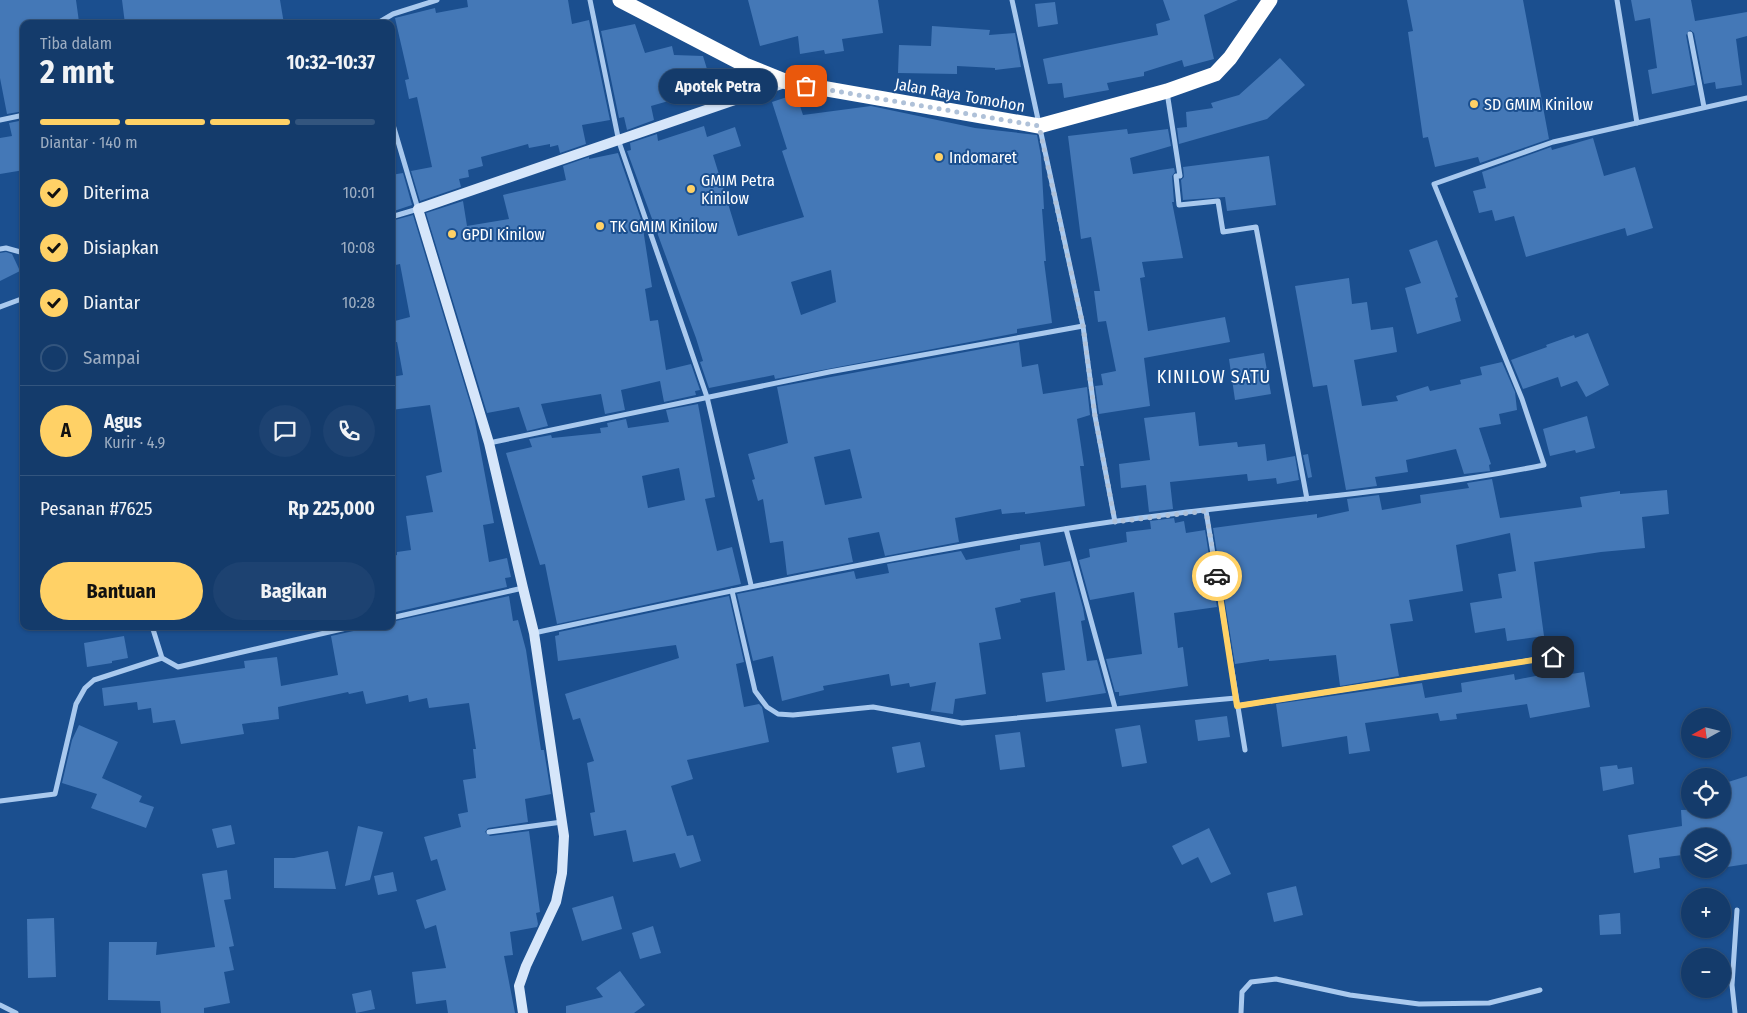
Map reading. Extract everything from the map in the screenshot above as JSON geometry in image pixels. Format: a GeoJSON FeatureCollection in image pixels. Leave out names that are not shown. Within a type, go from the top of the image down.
{"type":"FeatureCollection","features":[{"type":"Feature","properties":{"kind":"highway","name":"Jalan Raya Tomohon"},"geometry":{"type":"LineString","coordinates":[[620,0],[745,65],[787,82],[1039,126],[1167,92],[1216,74],[1230,58],[1270,0]]}},
{"type":"Feature","properties":{"kind":"street"},"geometry":{"type":"LineString","coordinates":[[383,20],[393,14],[437,0]]}},
{"type":"Feature","properties":{"kind":"street"},"geometry":{"type":"LineString","coordinates":[[590,0],[619,142],[708,397],[750,585]]}},
{"type":"Feature","properties":{"kind":"street"},"geometry":{"type":"LineString","coordinates":[[1012,0],[1083,326],[1095,416],[1115,522]]}},
{"type":"Feature","properties":{"kind":"street"},"geometry":{"type":"LineString","coordinates":[[1617,0],[1637,123]]}},
{"type":"Feature","properties":{"kind":"street"},"geometry":{"type":"LineString","coordinates":[[1690,34],[1704,107]]}},
{"type":"Feature","properties":{"kind":"street"},"geometry":{"type":"LineString","coordinates":[[395,216],[619,142],[787,82]]}},
{"type":"Feature","properties":{"kind":"street"},"geometry":{"type":"LineString","coordinates":[[1167,92],[1180,176],[1176,176],[1179,205],[1218,201],[1223,232],[1256,227],[1307,499]]}},
{"type":"Feature","properties":{"kind":"street"},"geometry":{"type":"LineString","coordinates":[[534,633],[732,591],[750,585],[1066,529],[1458,480],[1544,465],[1522,399],[1434,184],[1553,142],[1747,98]]}},
{"type":"Feature","properties":{"kind":"street"},"geometry":{"type":"LineString","coordinates":[[0,120],[20,117]]}},
{"type":"Feature","properties":{"kind":"street"},"geometry":{"type":"LineString","coordinates":[[395,131],[489,443],[534,633],[562,822],[563,858],[556,902],[522,975],[519,997],[523,1013]]}},
{"type":"Feature","properties":{"kind":"street"},"geometry":{"type":"LineString","coordinates":[[0,249],[20,252]]}},
{"type":"Feature","properties":{"kind":"street"},"geometry":{"type":"LineString","coordinates":[[0,307],[20,300]]}},
{"type":"Feature","properties":{"kind":"street"},"geometry":{"type":"LineString","coordinates":[[489,443],[708,397],[1083,326]]}},
{"type":"Feature","properties":{"kind":"street"},"geometry":{"type":"LineString","coordinates":[[1206,511],[1245,750]]}},
{"type":"Feature","properties":{"kind":"street"},"geometry":{"type":"LineString","coordinates":[[1066,529],[1115,708]]}},
{"type":"Feature","properties":{"kind":"street"},"geometry":{"type":"LineString","coordinates":[[395,617],[523,588]]}},
{"type":"Feature","properties":{"kind":"street"},"geometry":{"type":"LineString","coordinates":[[732,591],[755,691],[767,707],[778,714],[793,715],[873,707],[962,723],[1236,698]]}},
{"type":"Feature","properties":{"kind":"street"},"geometry":{"type":"LineString","coordinates":[[153,630],[162,658],[173,666],[185,666],[338,630]]}},
{"type":"Feature","properties":{"kind":"street"},"geometry":{"type":"LineString","coordinates":[[1237,706],[1571,654]]}},
{"type":"Feature","properties":{"kind":"street"},"geometry":{"type":"LineString","coordinates":[[0,801],[54,794],[76,704],[85,688],[94,680],[162,658]]}},
{"type":"Feature","properties":{"kind":"street"},"geometry":{"type":"LineString","coordinates":[[489,832],[562,822]]}},
{"type":"Feature","properties":{"kind":"street"},"geometry":{"type":"LineString","coordinates":[[1734,1013],[1732,985],[1737,910]]}},
{"type":"Feature","properties":{"kind":"street"},"geometry":{"type":"LineString","coordinates":[[1241,1013],[1242,992],[1251,982],[1276,979],[1350,995],[1419,1004],[1489,1003],[1540,990]]}},
{"type":"Feature","properties":{"kind":"street"},"geometry":{"type":"LineString","coordinates":[[0,1005],[8,1011],[16,1013]]}},
{"type":"Feature","properties":{"kind":"building"},"geometry":{"type":"Polygon","coordinates":[[[0,0],[76,0],[79,20],[20,20],[20,112],[7,114],[0,78],[0,0]]]}},
{"type":"Feature","properties":{"kind":"building"},"geometry":{"type":"Polygon","coordinates":[[[122,0],[280,0],[283,20],[124,20],[122,0]]]}},
{"type":"Feature","properties":{"kind":"building"},"geometry":{"type":"Polygon","coordinates":[[[467,0],[568,0],[572,24],[589,20],[610,120],[582,125],[586,144],[560,153],[558,145],[550,147],[550,144],[529,148],[528,144],[481,157],[483,166],[468,170],[469,177],[459,179],[461,187],[420,201],[411,171],[432,167],[417,97],[409,99],[405,80],[409,79],[395,18],[435,8],[436,13],[468,7],[467,0]]]}},
{"type":"Feature","properties":{"kind":"building"},"geometry":{"type":"Polygon","coordinates":[[[748,0],[878,0],[883,33],[842,39],[844,51],[825,54],[824,50],[800,54],[798,36],[760,46],[748,0]]]}},
{"type":"Feature","properties":{"kind":"building"},"geometry":{"type":"Polygon","coordinates":[[[1163,0],[1238,0],[1204,15],[1214,59],[1184,67],[1182,60],[1144,72],[1144,76],[1107,83],[1109,90],[1064,98],[1062,83],[1048,84],[1043,59],[1158,35],[1156,24],[1170,20],[1163,0]]]}},
{"type":"Feature","properties":{"kind":"building"},"geometry":{"type":"Polygon","coordinates":[[[1407,0],[1523,0],[1549,139],[1480,163],[1478,157],[1435,167],[1428,137],[1423,138],[1408,32],[1413,31],[1407,0]]]}},
{"type":"Feature","properties":{"kind":"building"},"geometry":{"type":"Polygon","coordinates":[[[1631,0],[1691,0],[1695,21],[1747,12],[1747,36],[1736,39],[1742,85],[1716,89],[1715,82],[1704,84],[1694,33],[1690,30],[1686,35],[1695,85],[1652,94],[1648,70],[1657,68],[1650,18],[1635,21],[1631,0]]]}},
{"type":"Feature","properties":{"kind":"building"},"geometry":{"type":"Polygon","coordinates":[[[1055,2],[1058,24],[1038,27],[1035,4],[1055,2]]]}},
{"type":"Feature","properties":{"kind":"building"},"geometry":{"type":"Polygon","coordinates":[[[635,24],[645,53],[672,46],[674,55],[703,56],[715,95],[688,101],[686,96],[651,106],[654,120],[627,130],[624,117],[619,118],[601,31],[635,24]]]}},
{"type":"Feature","properties":{"kind":"building"},"geometry":{"type":"Polygon","coordinates":[[[932,26],[990,30],[989,35],[1015,33],[1021,67],[995,70],[995,68],[957,66],[957,74],[898,73],[899,45],[931,46],[932,26]]]}},
{"type":"Feature","properties":{"kind":"building"},"geometry":{"type":"Polygon","coordinates":[[[1280,58],[1305,85],[1267,119],[1179,144],[1177,128],[1187,127],[1186,112],[1213,108],[1211,103],[1239,95],[1280,58]]]}},
{"type":"Feature","properties":{"kind":"building"},"geometry":{"type":"Polygon","coordinates":[[[796,94],[803,115],[871,106],[975,128],[1037,135],[1041,156],[1044,209],[1042,209],[1046,261],[1044,261],[1052,323],[1017,329],[1017,333],[775,379],[774,375],[709,388],[700,362],[703,361],[696,338],[627,151],[631,150],[630,143],[657,134],[658,141],[704,126],[707,137],[735,127],[741,146],[713,155],[738,236],[804,217],[782,151],[787,149],[772,102],[796,94]],[[831,270],[791,282],[801,315],[836,302],[831,270]]]}},
{"type":"Feature","properties":{"kind":"building"},"geometry":{"type":"Polygon","coordinates":[[[20,121],[20,171],[0,174],[0,138],[12,136],[9,123],[20,121]]]}},
{"type":"Feature","properties":{"kind":"building"},"geometry":{"type":"Polygon","coordinates":[[[1127,129],[1128,134],[1168,129],[1171,146],[1130,158],[1133,174],[1174,168],[1175,172],[1172,176],[1174,202],[1172,202],[1183,258],[1142,262],[1145,277],[1140,278],[1148,331],[1225,317],[1230,342],[1144,358],[1150,406],[1099,414],[1095,386],[1103,385],[1101,374],[1116,371],[1106,321],[1098,322],[1094,291],[1100,291],[1091,237],[1081,239],[1068,136],[1127,129]]]}},
{"type":"Feature","properties":{"kind":"building"},"geometry":{"type":"Polygon","coordinates":[[[1593,138],[1604,176],[1635,167],[1653,228],[1627,236],[1625,228],[1526,257],[1514,216],[1495,221],[1492,210],[1479,213],[1473,191],[1486,188],[1482,172],[1551,147],[1552,150],[1593,138]]]}},
{"type":"Feature","properties":{"kind":"building"},"geometry":{"type":"Polygon","coordinates":[[[618,153],[642,222],[652,287],[645,289],[650,321],[658,320],[666,370],[691,364],[700,390],[695,391],[696,395],[664,402],[660,381],[621,390],[625,410],[605,414],[601,394],[541,404],[548,426],[527,431],[519,407],[487,413],[426,213],[463,201],[467,226],[509,219],[503,195],[566,180],[563,166],[589,157],[589,159],[618,153]]]}},
{"type":"Feature","properties":{"kind":"building"},"geometry":{"type":"Polygon","coordinates":[[[1269,156],[1276,205],[1227,211],[1225,197],[1183,200],[1181,180],[1184,177],[1183,167],[1269,156]]]}},
{"type":"Feature","properties":{"kind":"building"},"geometry":{"type":"Polygon","coordinates":[[[403,173],[412,205],[395,211],[395,174],[403,173]]]}},
{"type":"Feature","properties":{"kind":"building"},"geometry":{"type":"Polygon","coordinates":[[[413,215],[474,416],[494,523],[483,525],[489,562],[507,558],[511,577],[505,578],[507,587],[395,612],[395,556],[397,552],[411,550],[406,516],[433,512],[426,476],[442,472],[430,405],[395,409],[395,376],[403,375],[397,342],[395,342],[395,321],[410,317],[400,264],[395,265],[395,220],[413,215]]]}},
{"type":"Feature","properties":{"kind":"building"},"geometry":{"type":"Polygon","coordinates":[[[1437,240],[1458,297],[1455,298],[1461,321],[1417,334],[1405,288],[1421,283],[1409,250],[1437,240]]]}},
{"type":"Feature","properties":{"kind":"building"},"geometry":{"type":"Polygon","coordinates":[[[0,253],[12,254],[20,271],[0,281],[0,253]]]}},
{"type":"Feature","properties":{"kind":"building"},"geometry":{"type":"Polygon","coordinates":[[[1349,278],[1352,304],[1367,302],[1371,330],[1393,327],[1397,352],[1354,360],[1362,406],[1398,401],[1396,396],[1428,386],[1430,391],[1461,384],[1460,380],[1482,375],[1480,367],[1502,362],[1515,392],[1517,410],[1499,414],[1501,424],[1479,428],[1491,464],[1489,465],[1490,471],[1464,474],[1456,449],[1406,460],[1408,472],[1375,477],[1377,486],[1346,490],[1327,385],[1313,387],[1295,286],[1349,278]]]}},
{"type":"Feature","properties":{"kind":"building"},"geometry":{"type":"Polygon","coordinates":[[[1588,333],[1609,385],[1586,397],[1577,381],[1561,387],[1558,377],[1523,389],[1511,360],[1574,335],[1575,338],[1588,333]]]}},
{"type":"Feature","properties":{"kind":"building"},"geometry":{"type":"Polygon","coordinates":[[[1019,342],[1022,367],[1038,364],[1043,394],[1087,387],[1090,415],[1077,419],[1084,466],[1080,466],[1085,506],[1025,514],[1025,512],[1002,514],[1001,509],[955,518],[959,542],[885,556],[879,532],[848,538],[853,562],[787,575],[783,541],[770,543],[763,499],[758,501],[752,480],[755,479],[748,454],[788,443],[777,387],[1019,342]],[[850,449],[814,457],[825,505],[862,498],[850,449]]]}},
{"type":"Feature","properties":{"kind":"building"},"geometry":{"type":"Polygon","coordinates":[[[1264,353],[1271,394],[1235,400],[1229,359],[1264,353]]]}},
{"type":"Feature","properties":{"kind":"building"},"geometry":{"type":"Polygon","coordinates":[[[698,404],[715,497],[705,499],[717,551],[732,547],[741,584],[557,624],[545,564],[540,565],[506,453],[532,447],[529,439],[551,435],[552,438],[601,433],[600,428],[608,427],[607,423],[626,419],[628,428],[669,422],[666,410],[698,404]],[[679,468],[642,476],[648,508],[685,500],[679,468]]]}},
{"type":"Feature","properties":{"kind":"building"},"geometry":{"type":"Polygon","coordinates":[[[1195,412],[1199,446],[1237,442],[1238,447],[1265,444],[1267,461],[1295,456],[1299,480],[1277,484],[1276,478],[1248,481],[1247,474],[1170,482],[1173,509],[1149,512],[1146,485],[1121,488],[1119,464],[1150,460],[1144,418],[1195,412]]]}},
{"type":"Feature","properties":{"kind":"building"},"geometry":{"type":"Polygon","coordinates":[[[1587,416],[1595,448],[1576,453],[1575,450],[1550,456],[1543,429],[1587,416]]]}},
{"type":"Feature","properties":{"kind":"building"},"geometry":{"type":"Polygon","coordinates":[[[1308,454],[1312,477],[1308,478],[1303,455],[1308,454]]]}},
{"type":"Feature","properties":{"kind":"building"},"geometry":{"type":"Polygon","coordinates":[[[1492,479],[1500,518],[1582,507],[1580,497],[1620,491],[1620,494],[1667,490],[1669,514],[1642,517],[1645,548],[1601,552],[1534,562],[1544,636],[1507,641],[1505,628],[1475,633],[1470,603],[1502,598],[1498,574],[1516,571],[1510,533],[1456,545],[1463,591],[1409,600],[1413,621],[1390,624],[1399,676],[1340,686],[1336,655],[1269,661],[1269,659],[1235,664],[1213,528],[1317,514],[1317,518],[1349,511],[1347,499],[1379,495],[1382,510],[1421,503],[1420,495],[1469,488],[1467,483],[1492,479]]]}},
{"type":"Feature","properties":{"kind":"building"},"geometry":{"type":"Polygon","coordinates":[[[1174,518],[1175,523],[1184,521],[1186,533],[1205,530],[1217,607],[1174,613],[1178,648],[1183,647],[1188,686],[1119,696],[1119,692],[1115,692],[1106,659],[1142,654],[1134,592],[1090,600],[1079,560],[1090,557],[1089,549],[1127,542],[1126,532],[1151,529],[1150,521],[1174,518]]]}},
{"type":"Feature","properties":{"kind":"building"},"geometry":{"type":"Polygon","coordinates":[[[1040,542],[1044,566],[1070,561],[1083,608],[1085,620],[1081,621],[1087,661],[1097,660],[1106,693],[1046,702],[1042,673],[1065,670],[1055,592],[1020,599],[1021,602],[995,608],[1001,639],[979,643],[986,694],[955,699],[953,714],[931,711],[936,682],[910,687],[909,683],[891,686],[889,674],[823,686],[824,690],[782,701],[773,656],[753,661],[737,594],[854,571],[856,579],[889,573],[887,564],[961,551],[966,560],[1020,550],[1020,545],[1040,542]]]}},
{"type":"Feature","properties":{"kind":"building"},"geometry":{"type":"Polygon","coordinates":[[[509,596],[513,621],[518,620],[526,650],[541,750],[544,750],[551,794],[525,799],[528,822],[488,828],[485,832],[490,836],[529,831],[540,912],[536,913],[537,927],[510,932],[513,955],[504,956],[515,1013],[448,1013],[446,1000],[416,1004],[412,972],[446,968],[436,925],[425,929],[416,900],[446,890],[437,859],[431,861],[424,837],[461,827],[458,814],[468,812],[463,780],[476,778],[473,749],[476,749],[469,703],[429,708],[427,698],[409,702],[408,695],[366,704],[363,691],[349,694],[348,692],[278,707],[279,719],[242,724],[244,734],[181,744],[175,720],[153,723],[151,708],[138,710],[137,702],[104,706],[102,688],[245,668],[244,661],[277,657],[281,686],[338,675],[331,636],[358,630],[395,630],[395,621],[509,596]]]}},
{"type":"Feature","properties":{"kind":"building"},"geometry":{"type":"Polygon","coordinates":[[[729,596],[744,662],[736,664],[744,707],[759,704],[762,707],[769,742],[687,760],[693,779],[671,786],[687,836],[693,835],[701,861],[680,868],[675,853],[633,862],[626,830],[594,836],[590,813],[595,812],[587,763],[594,761],[580,718],[573,720],[565,694],[679,658],[676,645],[558,661],[555,636],[559,635],[559,632],[729,596]]]}},
{"type":"Feature","properties":{"kind":"building"},"geometry":{"type":"Polygon","coordinates":[[[124,636],[128,658],[87,667],[84,643],[124,636]]]}},
{"type":"Feature","properties":{"kind":"building"},"geometry":{"type":"Polygon","coordinates":[[[1584,672],[1590,707],[1530,718],[1527,704],[1456,714],[1457,719],[1440,721],[1438,713],[1365,723],[1370,751],[1349,754],[1347,736],[1282,747],[1276,704],[1422,683],[1425,698],[1462,692],[1461,683],[1514,674],[1515,680],[1551,673],[1552,677],[1584,672]]]}},
{"type":"Feature","properties":{"kind":"building"},"geometry":{"type":"Polygon","coordinates":[[[1227,716],[1230,737],[1198,741],[1195,720],[1227,716]]]}},
{"type":"Feature","properties":{"kind":"building"},"geometry":{"type":"Polygon","coordinates":[[[79,725],[118,742],[102,778],[142,796],[139,802],[154,807],[146,828],[91,808],[97,794],[62,783],[72,740],[79,725]]]}},
{"type":"Feature","properties":{"kind":"building"},"geometry":{"type":"Polygon","coordinates":[[[1140,725],[1147,763],[1122,767],[1115,729],[1140,725]]]}},
{"type":"Feature","properties":{"kind":"building"},"geometry":{"type":"Polygon","coordinates":[[[1020,732],[1025,767],[1000,770],[995,735],[1020,732]]]}},
{"type":"Feature","properties":{"kind":"building"},"geometry":{"type":"Polygon","coordinates":[[[920,742],[925,767],[897,773],[892,747],[920,742]]]}},
{"type":"Feature","properties":{"kind":"building"},"geometry":{"type":"Polygon","coordinates":[[[1617,765],[1618,769],[1632,767],[1634,784],[1603,791],[1600,767],[1617,765]]]}},
{"type":"Feature","properties":{"kind":"building"},"geometry":{"type":"Polygon","coordinates":[[[1747,776],[1747,864],[1731,866],[1731,828],[1681,828],[1681,855],[1659,858],[1660,868],[1634,873],[1628,835],[1682,826],[1682,818],[1731,818],[1731,781],[1747,776]]]}},
{"type":"Feature","properties":{"kind":"building"},"geometry":{"type":"Polygon","coordinates":[[[231,825],[235,844],[217,848],[212,829],[231,825]]]}},
{"type":"Feature","properties":{"kind":"building"},"geometry":{"type":"Polygon","coordinates":[[[358,826],[383,832],[370,880],[345,886],[358,826]]]}},
{"type":"Feature","properties":{"kind":"building"},"geometry":{"type":"Polygon","coordinates":[[[1209,828],[1231,874],[1211,883],[1198,857],[1182,865],[1172,846],[1209,828]]]}},
{"type":"Feature","properties":{"kind":"building"},"geometry":{"type":"Polygon","coordinates":[[[328,851],[336,889],[274,888],[274,858],[294,858],[328,851]]]}},
{"type":"Feature","properties":{"kind":"building"},"geometry":{"type":"Polygon","coordinates":[[[227,870],[231,899],[224,900],[234,946],[229,947],[234,970],[224,972],[230,1003],[204,1008],[204,1013],[161,1013],[160,1001],[108,1000],[109,942],[157,942],[156,955],[215,947],[202,874],[227,870]]]}},
{"type":"Feature","properties":{"kind":"building"},"geometry":{"type":"Polygon","coordinates":[[[393,872],[397,891],[378,895],[374,876],[393,872]]]}},
{"type":"Feature","properties":{"kind":"building"},"geometry":{"type":"Polygon","coordinates":[[[1296,886],[1303,915],[1274,922],[1267,893],[1296,886]]]}},
{"type":"Feature","properties":{"kind":"building"},"geometry":{"type":"Polygon","coordinates":[[[613,896],[622,929],[582,941],[572,908],[613,896]]]}},
{"type":"Feature","properties":{"kind":"building"},"geometry":{"type":"Polygon","coordinates":[[[1620,913],[1621,934],[1600,935],[1599,915],[1620,913]]]}},
{"type":"Feature","properties":{"kind":"building"},"geometry":{"type":"Polygon","coordinates":[[[54,918],[56,977],[28,978],[27,919],[54,918]]]}},
{"type":"Feature","properties":{"kind":"building"},"geometry":{"type":"Polygon","coordinates":[[[653,926],[661,953],[640,959],[632,933],[653,926]]]}},
{"type":"Feature","properties":{"kind":"building"},"geometry":{"type":"Polygon","coordinates":[[[620,971],[645,1005],[634,1013],[566,1013],[566,1006],[603,997],[596,988],[620,971]]]}},
{"type":"Feature","properties":{"kind":"building"},"geometry":{"type":"Polygon","coordinates":[[[371,990],[375,1009],[356,1013],[352,994],[371,990]]]}},
{"type":"Feature","properties":{"kind":"way so far"},"geometry":{"type":"LineString","coordinates":[[806,86],[1039,126],[1083,326],[1095,416],[1115,522],[1206,511],[1217,576]]}},
{"type":"Feature","properties":{"kind":"place","name":"Apotek Petra"},"geometry":{"type":"Point","coordinates":[806,86]}},
{"type":"Feature","properties":{"kind":"place","name":"SD GMIM Kinilow"},"geometry":{"type":"Point","coordinates":[1474,104]}},
{"type":"Feature","properties":{"kind":"place","name":"Indomaret"},"geometry":{"type":"Point","coordinates":[939,157]}},
{"type":"Feature","properties":{"kind":"place","name":"GMIM Petra Kinilow"},"geometry":{"type":"Point","coordinates":[691,189]}},
{"type":"Feature","properties":{"kind":"place","name":"TK GMIM Kinilow"},"geometry":{"type":"Point","coordinates":[600,226]}},
{"type":"Feature","properties":{"kind":"place","name":"GPDI Kinilow"},"geometry":{"type":"Point","coordinates":[452,234]}},
{"type":"Feature","properties":{"kind":"district","name":"KINILOW SATU"},"geometry":{"type":"Point","coordinates":[1214,377]}},
{"type":"Feature","properties":{"kind":"route"},"geometry":{"type":"LineString","coordinates":[[1217,576],[1237,706],[1372,687],[1553,657]]}}]}
